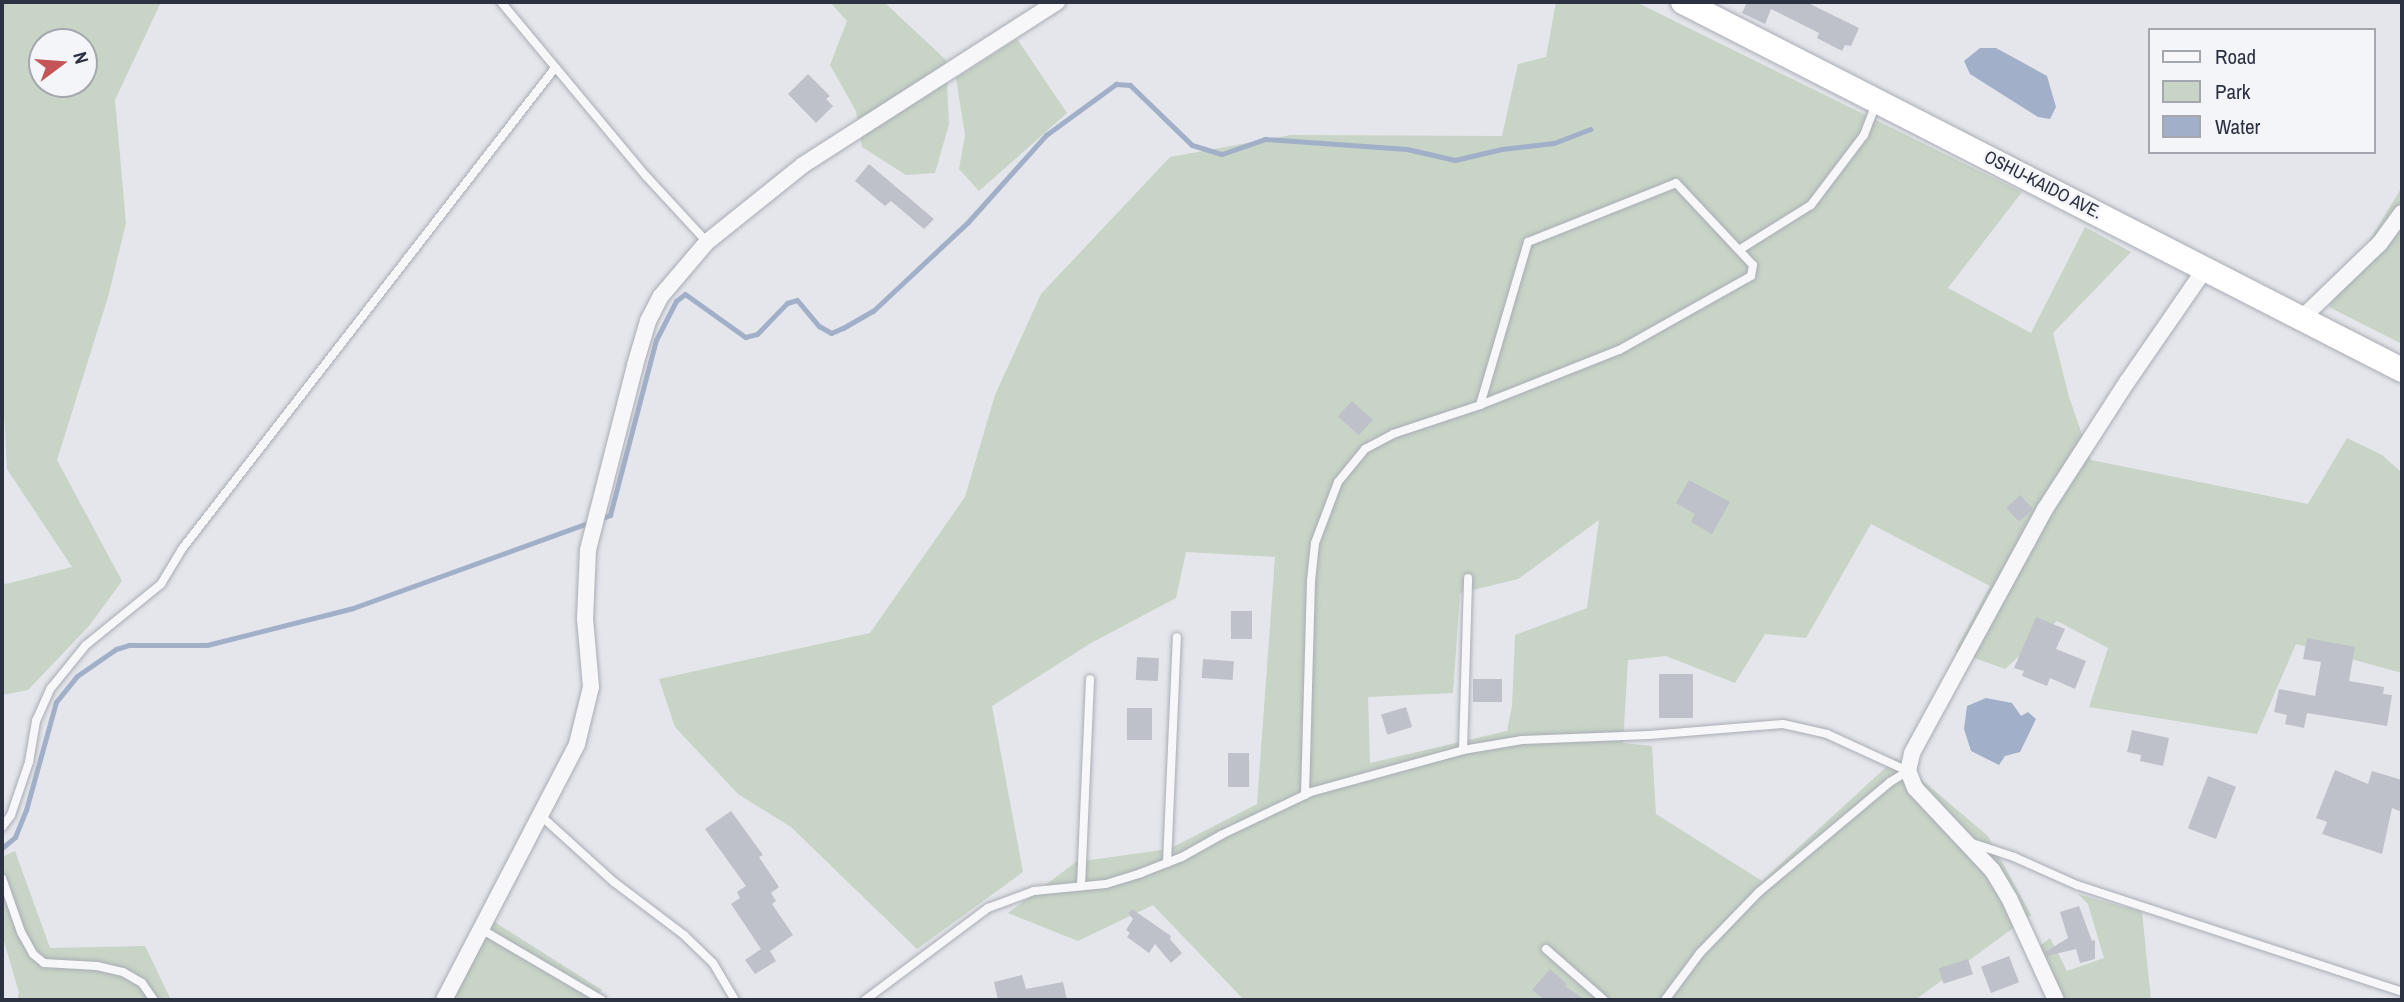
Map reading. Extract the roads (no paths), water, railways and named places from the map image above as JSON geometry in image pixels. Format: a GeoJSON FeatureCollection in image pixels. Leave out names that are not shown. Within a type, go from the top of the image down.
{"type":"FeatureCollection","features":[{"type":"Feature","properties":{"kind":"highway","name":"OSHU-KAIDO AVE."},"geometry":{"type":"LineString","coordinates":[[1683,2],[2402,370]]}},
{"type":"Feature","properties":{"kind":"street"},"geometry":{"type":"LineString","coordinates":[[444,1000],[577,744],[591,687],[585,619],[588,550],[635,365],[648,321],[661,296],[707,242],[803,165],[1057,2]]}},
{"type":"Feature","properties":{"kind":"street"},"geometry":{"type":"LineString","coordinates":[[2302,318],[2380,243],[2402,214]]}},
{"type":"Feature","properties":{"kind":"street"},"geometry":{"type":"LineString","coordinates":[[2056,1000],[2009,898],[1992,870],[1969,842],[1915,788],[1908,771],[1912,753],[2045,509],[2127,382],[2206,269]]}},
{"type":"Feature","properties":{"kind":"lane"},"geometry":{"type":"LineString","coordinates":[[501,2],[646,176],[707,242]]}},
{"type":"Feature","properties":{"kind":"lane"},"geometry":{"type":"LineString","coordinates":[[2,827],[14,805],[29,762],[36,721],[51,688],[86,645],[161,584],[182,549],[555,68]]}},
{"type":"Feature","properties":{"kind":"lane"},"geometry":{"type":"LineString","coordinates":[[1740,250],[1811,205],[1864,135],[1878,100]]}},
{"type":"Feature","properties":{"kind":"lane"},"geometry":{"type":"LineString","coordinates":[[1306,795],[1311,582],[1315,543],[1338,482],[1365,449],[1393,434],[1480,405],[1619,350],[1751,276],[1753,265],[1675,183],[1528,242],[1480,405]]}},
{"type":"Feature","properties":{"kind":"lane"},"geometry":{"type":"LineString","coordinates":[[1463,750],[1468,578]]}},
{"type":"Feature","properties":{"kind":"lane"},"geometry":{"type":"LineString","coordinates":[[1167,863],[1177,637]]}},
{"type":"Feature","properties":{"kind":"lane"},"geometry":{"type":"LineString","coordinates":[[1080,886],[1090,679]]}},
{"type":"Feature","properties":{"kind":"lane"},"geometry":{"type":"LineString","coordinates":[[865,1000],[988,908],[1034,891],[1106,884],[1167,863],[1306,795],[1463,750],[1522,740],[1650,735],[1783,724],[1827,734],[1908,771]]}},
{"type":"Feature","properties":{"kind":"lane"},"geometry":{"type":"LineString","coordinates":[[1665,1000],[1700,953],[1759,892],[1890,782],[1908,771]]}},
{"type":"Feature","properties":{"kind":"lane"},"geometry":{"type":"LineString","coordinates":[[540,815],[614,882],[713,963],[735,1000]]}},
{"type":"Feature","properties":{"kind":"lane"},"geometry":{"type":"LineString","coordinates":[[1969,842],[2077,885],[2402,992]]}},
{"type":"Feature","properties":{"kind":"lane"},"geometry":{"type":"LineString","coordinates":[[2,878],[21,932],[33,954],[44,963],[97,966],[123,972],[142,983],[154,1000]]}},
{"type":"Feature","properties":{"kind":"lane"},"geometry":{"type":"LineString","coordinates":[[480,928],[602,1000]]}},
{"type":"Feature","properties":{"kind":"lane"},"geometry":{"type":"LineString","coordinates":[[1546,950],[1604,1000]]}},
{"type":"Feature","properties":{"kind":"water"},"geometry":{"type":"Polygon","coordinates":[[[1980,48],[1996,48],[2047,76],[2056,107],[2050,119],[2038,117],[1970,74],[1964,61],[1980,48]]]}},
{"type":"Feature","properties":{"kind":"water"},"geometry":{"type":"Polygon","coordinates":[[[1986,698],[2012,703],[2021,716],[2028,712],[2036,719],[2020,752],[2005,756],[1999,765],[1971,751],[1964,729],[1967,706],[1986,698]]]}},
{"type":"Feature","properties":{"kind":"waterway"},"geometry":{"type":"LineString","coordinates":[[600,519],[610,515],[656,340],[676,301],[685,294],[745,337],[757,334],[787,303],[797,300],[819,326],[831,333],[843,328],[873,311],[968,222],[1046,135],[1116,84],[1130,85],[1192,145],[1222,154],[1265,139],[1407,149],[1455,160],[1502,149],[1554,143],[1590,129]]}},
{"type":"Feature","properties":{"kind":"waterway"},"geometry":{"type":"LineString","coordinates":[[2,848],[15,837],[26,810],[56,702],[77,676],[116,649],[129,645],[207,645],[353,608],[591,522]]}}]}
